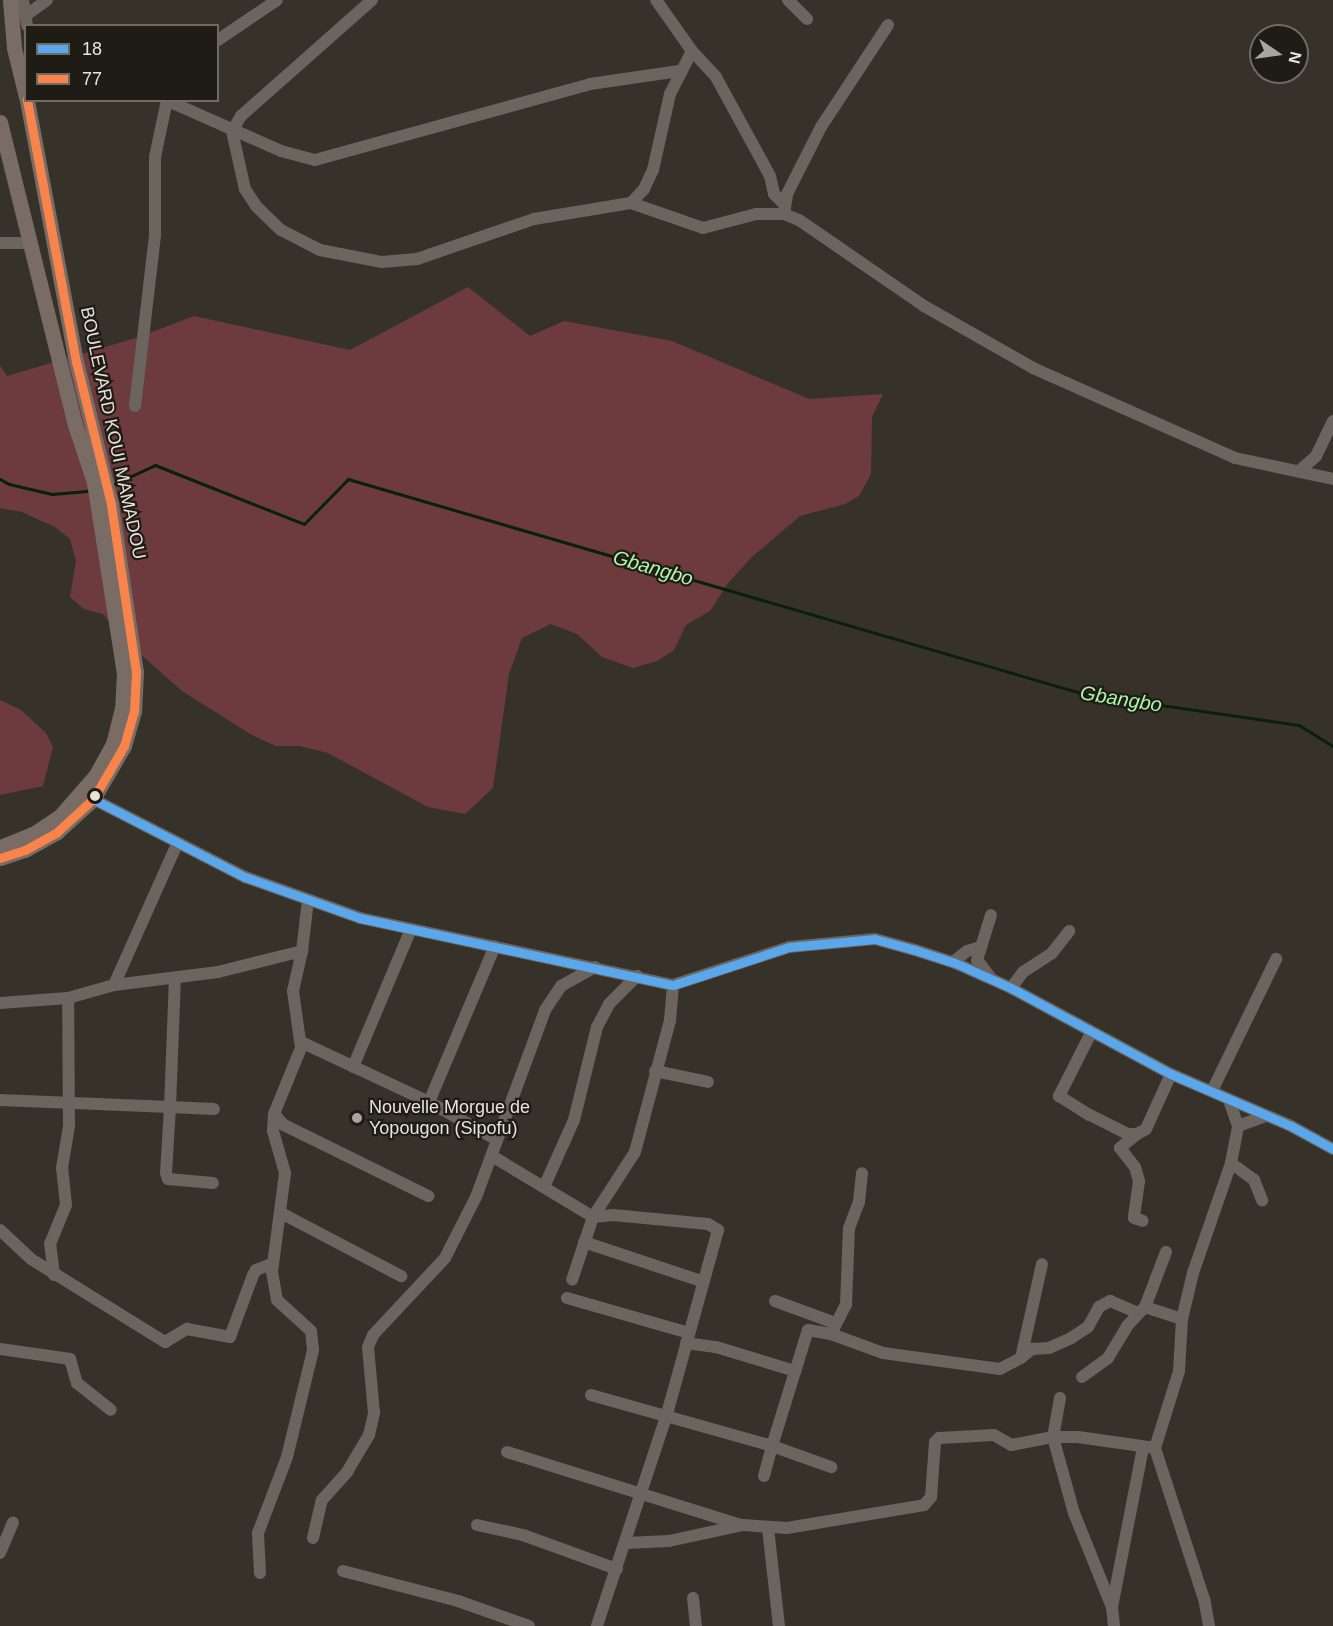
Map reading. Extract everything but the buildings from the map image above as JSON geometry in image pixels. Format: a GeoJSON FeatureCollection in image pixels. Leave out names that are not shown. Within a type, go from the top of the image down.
{"type":"FeatureCollection","features":[{"type":"Feature","properties":{"kind":"main road","name":"BOULEVARD KOUI MAMADOU"},"geometry":{"type":"LineString","coordinates":[[6,7],[20,48],[24,82]]}},
{"type":"Feature","properties":{"kind":"main road","name":"BOULEVARD KOUI MAMADOU"},"geometry":{"type":"LineString","coordinates":[[0,858],[25,850],[57,832],[93,799],[124,746],[134,712],[136,672],[27,102]]}},
{"type":"Feature","properties":{"kind":"main road","name":"BOULEVARD KOUI MAMADOU"},"geometry":{"type":"LineString","coordinates":[[0,122],[75,425],[100,480]]}},
{"type":"Feature","properties":{"kind":"main road","name":"BOULEVARD KOUI MAMADOU"},"geometry":{"type":"LineString","coordinates":[[0,847],[35,833],[60,816],[95,776],[113,744],[122,708],[124,673],[105,505]]}},
{"type":"Feature","properties":{"kind":"street"},"geometry":{"type":"LineString","coordinates":[[23,0],[26,21]]}},
{"type":"Feature","properties":{"kind":"street"},"geometry":{"type":"LineString","coordinates":[[26,21],[47,0]]}},
{"type":"Feature","properties":{"kind":"street"},"geometry":{"type":"LineString","coordinates":[[219,39],[277,0]]}},
{"type":"Feature","properties":{"kind":"street"},"geometry":{"type":"LineString","coordinates":[[372,0],[241,116],[232,131],[245,189],[256,206],[281,230],[320,250],[348,258],[382,262],[417,259],[534,219],[631,203],[702,228],[784,209]]}},
{"type":"Feature","properties":{"kind":"street"},"geometry":{"type":"LineString","coordinates":[[656,0],[692,51],[716,77],[770,176],[774,194],[784,209],[799,220],[924,306],[1033,368],[1226,455],[1304,467],[1318,475],[1333,479]]}},
{"type":"Feature","properties":{"kind":"street"},"geometry":{"type":"LineString","coordinates":[[788,0],[807,19]]}},
{"type":"Feature","properties":{"kind":"street"},"geometry":{"type":"LineString","coordinates":[[784,209],[840,93],[888,25]]}},
{"type":"Feature","properties":{"kind":"street"},"geometry":{"type":"LineString","coordinates":[[631,203],[644,189],[653,170],[670,94],[679,71],[692,51]]}},
{"type":"Feature","properties":{"kind":"street"},"geometry":{"type":"LineString","coordinates":[[168,102],[232,131],[315,160],[580,86],[679,71]]}},
{"type":"Feature","properties":{"kind":"street"},"geometry":{"type":"LineString","coordinates":[[135,406],[155,236],[155,158],[166,102]]}},
{"type":"Feature","properties":{"kind":"street"},"geometry":{"type":"LineString","coordinates":[[0,140],[11,169]]}},
{"type":"Feature","properties":{"kind":"street"},"geometry":{"type":"LineString","coordinates":[[0,243],[29,243]]}},
{"type":"Feature","properties":{"kind":"street"},"geometry":{"type":"LineString","coordinates":[[1304,467],[1333,421]]}},
{"type":"Feature","properties":{"kind":"street"},"geometry":{"type":"LineString","coordinates":[[93,799],[245,877],[360,918],[637,975],[673,985],[789,947],[849,939],[874,939],[953,962],[990,978],[1171,1074],[1333,1149]]}},
{"type":"Feature","properties":{"kind":"street"},"geometry":{"type":"LineString","coordinates":[[114,985],[177,844]]}},
{"type":"Feature","properties":{"kind":"street"},"geometry":{"type":"LineString","coordinates":[[260,1573],[258,1533],[287,1457],[313,1350],[310,1331],[277,1300],[272,1264],[285,1173],[273,1131],[274,1114],[298,1059],[301,1042],[293,991],[302,951],[308,900]]}},
{"type":"Feature","properties":{"kind":"street"},"geometry":{"type":"LineString","coordinates":[[990,978],[977,960],[991,915]]}},
{"type":"Feature","properties":{"kind":"street"},"geometry":{"type":"LineString","coordinates":[[353,1067],[411,929]]}},
{"type":"Feature","properties":{"kind":"street"},"geometry":{"type":"LineString","coordinates":[[1011,988],[1023,972],[1052,953],[1069,931]]}},
{"type":"Feature","properties":{"kind":"street"},"geometry":{"type":"LineString","coordinates":[[429,1102],[495,946]]}},
{"type":"Feature","properties":{"kind":"street"},"geometry":{"type":"LineString","coordinates":[[953,962],[967,951],[981,947]]}},
{"type":"Feature","properties":{"kind":"street"},"geometry":{"type":"LineString","coordinates":[[0,1003],[68,998],[114,985],[218,972],[302,951]]}},
{"type":"Feature","properties":{"kind":"street"},"geometry":{"type":"LineString","coordinates":[[1212,1091],[1276,959]]}},
{"type":"Feature","properties":{"kind":"street"},"geometry":{"type":"LineString","coordinates":[[313,1538],[322,1500],[347,1472],[369,1435],[374,1413],[368,1347],[373,1335],[445,1258],[476,1197],[545,1010],[561,986],[595,967]]}},
{"type":"Feature","properties":{"kind":"street"},"geometry":{"type":"LineString","coordinates":[[544,1187],[574,1120],[597,1027],[609,1004],[637,975]]}},
{"type":"Feature","properties":{"kind":"street"},"geometry":{"type":"LineString","coordinates":[[175,978],[168,1179],[213,1183]]}},
{"type":"Feature","properties":{"kind":"street"},"geometry":{"type":"LineString","coordinates":[[572,1280],[593,1217],[634,1152],[670,1020],[673,985]]}},
{"type":"Feature","properties":{"kind":"street"},"geometry":{"type":"LineString","coordinates":[[54,1275],[50,1244],[66,1205],[62,1168],[69,1103],[68,998]]}},
{"type":"Feature","properties":{"kind":"street"},"geometry":{"type":"LineString","coordinates":[[1090,1033],[1059,1096],[1119,1129],[1137,1134]]}},
{"type":"Feature","properties":{"kind":"street"},"geometry":{"type":"LineString","coordinates":[[301,1042],[429,1102],[497,1140]]}},
{"type":"Feature","properties":{"kind":"street"},"geometry":{"type":"LineString","coordinates":[[655,1071],[708,1082]]}},
{"type":"Feature","properties":{"kind":"street"},"geometry":{"type":"LineString","coordinates":[[1143,1221],[1134,1218],[1138,1181],[1135,1167],[1120,1148],[1146,1129],[1171,1074]]}},
{"type":"Feature","properties":{"kind":"street"},"geometry":{"type":"LineString","coordinates":[[0,1100],[214,1109]]}},
{"type":"Feature","properties":{"kind":"street"},"geometry":{"type":"LineString","coordinates":[[1112,1606],[1149,1448],[1179,1371],[1182,1319],[1192,1273],[1231,1163],[1238,1126],[1229,1100]]}},
{"type":"Feature","properties":{"kind":"street"},"geometry":{"type":"LineString","coordinates":[[274,1114],[284,1125],[428,1196]]}},
{"type":"Feature","properties":{"kind":"street"},"geometry":{"type":"LineString","coordinates":[[1238,1126],[1266,1116]]}},
{"type":"Feature","properties":{"kind":"street"},"geometry":{"type":"LineString","coordinates":[[492,1156],[593,1217],[613,1215],[714,1227],[718,1230],[666,1417],[597,1626]]}},
{"type":"Feature","properties":{"kind":"street"},"geometry":{"type":"LineString","coordinates":[[1231,1163],[1254,1180],[1262,1200]]}},
{"type":"Feature","properties":{"kind":"street"},"geometry":{"type":"LineString","coordinates":[[764,1476],[808,1330],[833,1329],[845,1314],[849,1228],[859,1202],[862,1173]]}},
{"type":"Feature","properties":{"kind":"street"},"geometry":{"type":"LineString","coordinates":[[281,1213],[401,1276]]}},
{"type":"Feature","properties":{"kind":"street"},"geometry":{"type":"LineString","coordinates":[[0,1230],[24,1253],[54,1275],[165,1342],[188,1329],[230,1337],[253,1275],[256,1270],[272,1264]]}},
{"type":"Feature","properties":{"kind":"street"},"geometry":{"type":"LineString","coordinates":[[584,1242],[704,1282]]}},
{"type":"Feature","properties":{"kind":"street"},"geometry":{"type":"LineString","coordinates":[[1082,1377],[1108,1358],[1141,1310],[1166,1252]]}},
{"type":"Feature","properties":{"kind":"street"},"geometry":{"type":"LineString","coordinates":[[1021,1358],[1040,1286],[1042,1264]]}},
{"type":"Feature","properties":{"kind":"street"},"geometry":{"type":"LineString","coordinates":[[567,1298],[795,1371]]}},
{"type":"Feature","properties":{"kind":"street"},"geometry":{"type":"LineString","coordinates":[[775,1300],[884,1353],[994,1371],[1021,1358],[1032,1349],[1049,1348],[1071,1338],[1088,1327],[1099,1307],[1110,1301],[1182,1319]]}},
{"type":"Feature","properties":{"kind":"street"},"geometry":{"type":"LineString","coordinates":[[0,1349],[70,1359],[77,1383],[111,1410]]}},
{"type":"Feature","properties":{"kind":"street"},"geometry":{"type":"LineString","coordinates":[[591,1395],[772,1446],[831,1467]]}},
{"type":"Feature","properties":{"kind":"street"},"geometry":{"type":"LineString","coordinates":[[1060,1398],[1053,1437],[1074,1513],[1112,1606],[1114,1626]]}},
{"type":"Feature","properties":{"kind":"street"},"geometry":{"type":"LineString","coordinates":[[507,1452],[743,1525],[768,1528],[924,1505],[931,1497],[934,1442],[939,1438],[994,1435],[1011,1445],[1053,1437],[1103,1439],[1149,1448]]}},
{"type":"Feature","properties":{"kind":"street"},"geometry":{"type":"LineString","coordinates":[[1149,1448],[1204,1599],[1209,1626]]}},
{"type":"Feature","properties":{"kind":"street"},"geometry":{"type":"LineString","coordinates":[[0,1553],[13,1523]]}},
{"type":"Feature","properties":{"kind":"street"},"geometry":{"type":"LineString","coordinates":[[477,1525],[523,1535],[617,1569]]}},
{"type":"Feature","properties":{"kind":"street"},"geometry":{"type":"LineString","coordinates":[[626,1543],[669,1541],[743,1525]]}},
{"type":"Feature","properties":{"kind":"street"},"geometry":{"type":"LineString","coordinates":[[768,1528],[779,1626]]}},
{"type":"Feature","properties":{"kind":"street"},"geometry":{"type":"LineString","coordinates":[[343,1571],[458,1601],[529,1626]]}},
{"type":"Feature","properties":{"kind":"street"},"geometry":{"type":"LineString","coordinates":[[693,1598],[696,1626]]}},
{"type":"Feature","properties":{"kind":"shaded area"},"geometry":{"type":"Polygon","coordinates":[[[468,287],[530,336],[564,321],[672,341],[809,399],[883,394],[872,417],[871,474],[859,496],[845,504],[800,516],[752,557],[728,583],[710,611],[686,625],[674,650],[657,661],[633,668],[602,657],[577,634],[551,624],[522,638],[509,674],[493,788],[465,814],[428,807],[328,753],[299,746],[276,746],[252,735],[182,691],[120,636],[103,614],[84,609],[70,597],[76,561],[70,539],[55,527],[22,512],[0,508],[0,365],[7,376],[139,337],[194,316],[350,350],[468,287]]]}},
{"type":"Feature","properties":{"kind":"shaded area"},"geometry":{"type":"Polygon","coordinates":[[[0,700],[21,710],[46,733],[53,747],[43,786],[0,795],[0,700]]]}},
{"type":"Feature","properties":{"kind":"waterway","name":"Gbangbo"},"geometry":{"type":"LineString","coordinates":[[110,486],[155,465],[304,524],[348,479],[1084,694],[1299,725],[1333,746]]}},
{"type":"Feature","properties":{"kind":"waterway","name":"Gbangbo"},"geometry":{"type":"LineString","coordinates":[[0,479],[9,484],[52,494],[90,491]]}},
{"type":"Feature","properties":{"kind":"transit line","name":"77"},"geometry":{"type":"LineString","coordinates":[[0,858],[25,850],[57,832],[93,799],[124,746],[134,712],[136,672],[111,504],[76,362],[27,102]]}},
{"type":"Feature","properties":{"kind":"transit line","name":"18"},"geometry":{"type":"LineString","coordinates":[[93,799],[245,877],[360,918],[673,985],[789,947],[875,939],[915,950],[953,962],[1011,988],[1171,1074],[1291,1126],[1333,1149]]}},
{"type":"Feature","properties":{"kind":"place","name":"Nouvelle Morgue de Yopougon (Sipofu)"},"geometry":{"type":"Point","coordinates":[357,1118]}}]}
